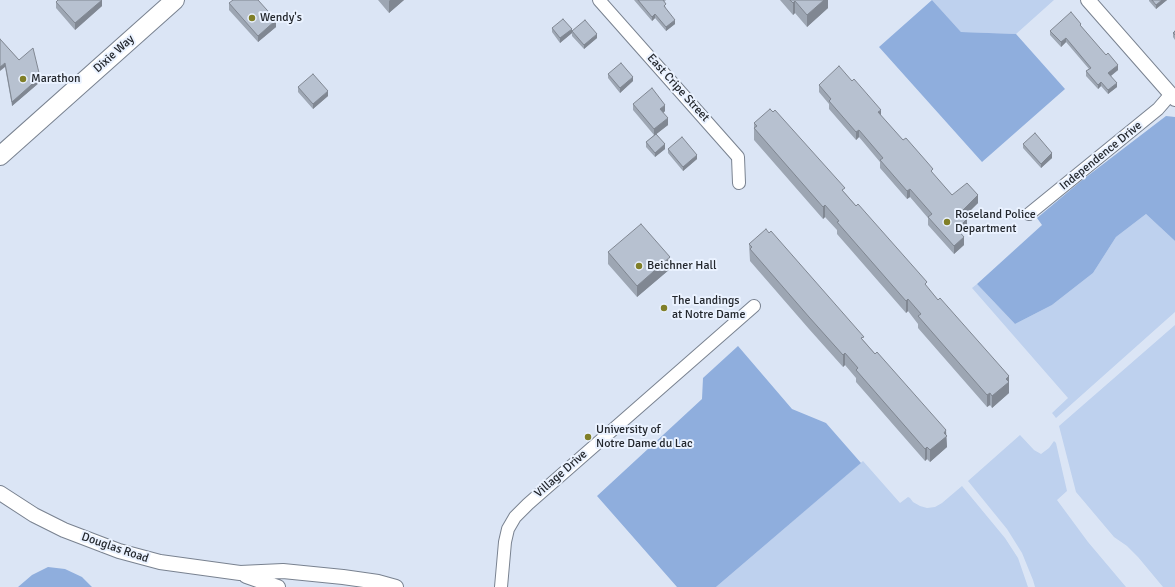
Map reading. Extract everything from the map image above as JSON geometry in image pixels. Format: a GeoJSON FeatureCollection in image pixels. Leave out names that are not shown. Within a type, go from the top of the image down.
{"type":"FeatureCollection","features":[{"type":"Feature","properties":{"kind":"main road","name":"Dixie Way"},"geometry":{"type":"LineString","coordinates":[[0,156],[175,0]]}},
{"type":"Feature","properties":{"kind":"street","name":"East Cripe Street"},"geometry":{"type":"LineString","coordinates":[[599,0],[738,157],[739,184]]}},
{"type":"Feature","properties":{"kind":"street"},"geometry":{"type":"LineString","coordinates":[[1088,0],[1173,97]]}},
{"type":"Feature","properties":{"kind":"street","name":"Independence Drive"},"geometry":{"type":"LineString","coordinates":[[1029,214],[1173,97]]}},
{"type":"Feature","properties":{"kind":"street","name":"Village Drive"},"geometry":{"type":"LineString","coordinates":[[501,587],[505,542],[508,529],[524,508],[754,306]]}},
{"type":"Feature","properties":{"kind":"street","name":"Douglas Road"},"geometry":{"type":"LineString","coordinates":[[0,492],[40,518],[64,530],[119,552],[160,562],[240,574],[278,587]]}},
{"type":"Feature","properties":{"kind":"street","name":"Douglas Road"},"geometry":{"type":"LineString","coordinates":[[240,574],[283,571],[378,582],[396,587]]}},
{"type":"Feature","properties":{"kind":"shaded area"},"geometry":{"type":"Polygon","coordinates":[[[932,0],[1054,0],[1016,34],[961,32],[932,0]]]}},
{"type":"Feature","properties":{"kind":"shaded area"},"geometry":{"type":"Polygon","coordinates":[[[932,0],[961,32],[1016,34],[1065,89],[982,162],[879,47],[932,0]]]}},
{"type":"Feature","properties":{"kind":"shaded area"},"geometry":{"type":"Polygon","coordinates":[[[1166,116],[1175,117],[1175,241],[1146,214],[1116,237],[1093,273],[1052,305],[1015,324],[977,284],[1042,225],[1037,218],[1081,181],[1166,116]]]}},
{"type":"Feature","properties":{"kind":"shaded area"},"geometry":{"type":"Polygon","coordinates":[[[1146,214],[1175,241],[1175,312],[1056,418],[1052,413],[1068,398],[972,288],[977,284],[1015,324],[1052,305],[1093,273],[1116,237],[1146,214]]]}},
{"type":"Feature","properties":{"kind":"shaded area"},"geometry":{"type":"Polygon","coordinates":[[[1175,325],[1175,587],[1163,587],[1138,557],[1127,546],[1114,537],[1076,492],[1059,426],[1175,325]]]}},
{"type":"Feature","properties":{"kind":"shaded area"},"geometry":{"type":"Polygon","coordinates":[[[738,346],[792,409],[826,423],[861,463],[716,587],[677,587],[597,496],[702,399],[703,378],[738,346]]]}},
{"type":"Feature","properties":{"kind":"shaded area"},"geometry":{"type":"Polygon","coordinates":[[[1020,435],[1034,450],[1041,454],[1049,448],[1054,441],[1056,443],[1067,491],[1057,500],[1088,542],[1126,587],[1035,587],[1022,553],[1007,529],[968,481],[1020,435]]]}},
{"type":"Feature","properties":{"kind":"shaded area"},"geometry":{"type":"Polygon","coordinates":[[[863,461],[900,503],[908,497],[920,506],[927,508],[935,507],[962,486],[1005,538],[1018,558],[1028,587],[716,587],[863,461]]]}},
{"type":"Feature","properties":{"kind":"shaded area"},"geometry":{"type":"Polygon","coordinates":[[[48,567],[65,569],[82,577],[92,587],[18,587],[32,575],[48,567]]]}},
{"type":"Feature","properties":{"kind":"building"},"geometry":{"type":"Polygon","coordinates":[[[58,0],[102,0],[75,23],[56,2],[58,0]]]}},
{"type":"Feature","properties":{"kind":"building","name":"Wendy's"},"geometry":{"type":"Polygon","coordinates":[[[233,0],[258,0],[276,20],[258,36],[229,3],[233,0]]]}},
{"type":"Feature","properties":{"kind":"building"},"geometry":{"type":"Polygon","coordinates":[[[638,0],[663,0],[666,4],[664,6],[675,20],[666,27],[655,14],[652,17],[638,0]]]}},
{"type":"Feature","properties":{"kind":"building"},"geometry":{"type":"Polygon","coordinates":[[[790,0],[824,0],[807,15],[795,1],[793,3],[790,0]]]}},
{"type":"Feature","properties":{"kind":"building"},"geometry":{"type":"Polygon","coordinates":[[[1152,0],[1162,0],[1156,5],[1152,0]]]}},
{"type":"Feature","properties":{"kind":"building"},"geometry":{"type":"Polygon","coordinates":[[[1071,12],[1081,24],[1080,25],[1106,55],[1108,53],[1118,65],[1108,73],[1117,83],[1108,90],[1101,82],[1098,85],[1086,71],[1091,68],[1066,38],[1061,42],[1050,31],[1071,12]]]}},
{"type":"Feature","properties":{"kind":"building"},"geometry":{"type":"Polygon","coordinates":[[[563,19],[572,29],[560,38],[552,28],[563,19]]]}},
{"type":"Feature","properties":{"kind":"building"},"geometry":{"type":"Polygon","coordinates":[[[585,20],[597,34],[584,45],[572,31],[585,20]]]}},
{"type":"Feature","properties":{"kind":"building","name":"Marathon"},"geometry":{"type":"Polygon","coordinates":[[[0,39],[19,60],[33,48],[40,77],[12,102],[5,63],[0,67],[0,39]]]}},
{"type":"Feature","properties":{"kind":"building"},"geometry":{"type":"Polygon","coordinates":[[[621,63],[633,77],[620,88],[608,74],[621,63]]]}},
{"type":"Feature","properties":{"kind":"building"},"geometry":{"type":"Polygon","coordinates":[[[839,66],[852,81],[854,79],[881,110],[878,112],[903,140],[906,138],[933,169],[931,171],[952,195],[967,183],[978,195],[961,212],[967,219],[957,229],[964,237],[954,246],[928,217],[932,214],[910,189],[907,191],[880,160],[883,158],[859,130],[856,132],[829,101],[831,99],[819,85],[839,66]]]}},
{"type":"Feature","properties":{"kind":"building"},"geometry":{"type":"Polygon","coordinates":[[[313,74],[328,91],[313,104],[298,87],[313,74]]]}},
{"type":"Feature","properties":{"kind":"building"},"geometry":{"type":"Polygon","coordinates":[[[652,88],[665,105],[660,109],[668,118],[654,129],[633,104],[652,88]]]}},
{"type":"Feature","properties":{"kind":"building"},"geometry":{"type":"Polygon","coordinates":[[[770,109],[773,112],[775,110],[845,188],[842,190],[856,206],[858,204],[927,282],[925,284],[938,300],[940,298],[1009,376],[1006,379],[1009,382],[992,396],[990,393],[987,395],[918,316],[921,314],[908,299],[906,301],[837,222],[839,221],[825,205],[823,207],[754,128],[757,126],[754,123],[770,109]]]}},
{"type":"Feature","properties":{"kind":"building"},"geometry":{"type":"Polygon","coordinates":[[[1035,133],[1052,153],[1041,164],[1023,144],[1035,133]]]}},
{"type":"Feature","properties":{"kind":"building"},"geometry":{"type":"Polygon","coordinates":[[[656,134],[665,144],[655,153],[646,142],[656,134]]]}},
{"type":"Feature","properties":{"kind":"building"},"geometry":{"type":"Polygon","coordinates":[[[682,137],[697,155],[683,167],[668,149],[682,137]]]}},
{"type":"Feature","properties":{"kind":"building","name":"Beichner Hall"},"geometry":{"type":"Polygon","coordinates":[[[641,224],[670,257],[637,286],[608,252],[641,224]]]}},
{"type":"Feature","properties":{"kind":"building"},"geometry":{"type":"Polygon","coordinates":[[[766,229],[769,233],[771,231],[864,337],[861,338],[875,354],[877,352],[946,430],[944,433],[947,436],[930,450],[927,447],[925,449],[856,370],[858,368],[845,353],[843,355],[750,249],[752,247],[749,244],[766,229]]]}},
{"type":"Feature","properties":{"kind":"place","name":"Wendy's"},"geometry":{"type":"Point","coordinates":[252,18]}},
{"type":"Feature","properties":{"kind":"place","name":"Marathon"},"geometry":{"type":"Point","coordinates":[23,79]}},
{"type":"Feature","properties":{"kind":"place","name":"Roseland Police Department"},"geometry":{"type":"Point","coordinates":[947,222]}},
{"type":"Feature","properties":{"kind":"place","name":"Beichner Hall"},"geometry":{"type":"Point","coordinates":[639,266]}},
{"type":"Feature","properties":{"kind":"place","name":"The Landings at Notre Dame"},"geometry":{"type":"Point","coordinates":[664,308]}},
{"type":"Feature","properties":{"kind":"place","name":"University of Notre Dame du Lac"},"geometry":{"type":"Point","coordinates":[588,437]}}]}
